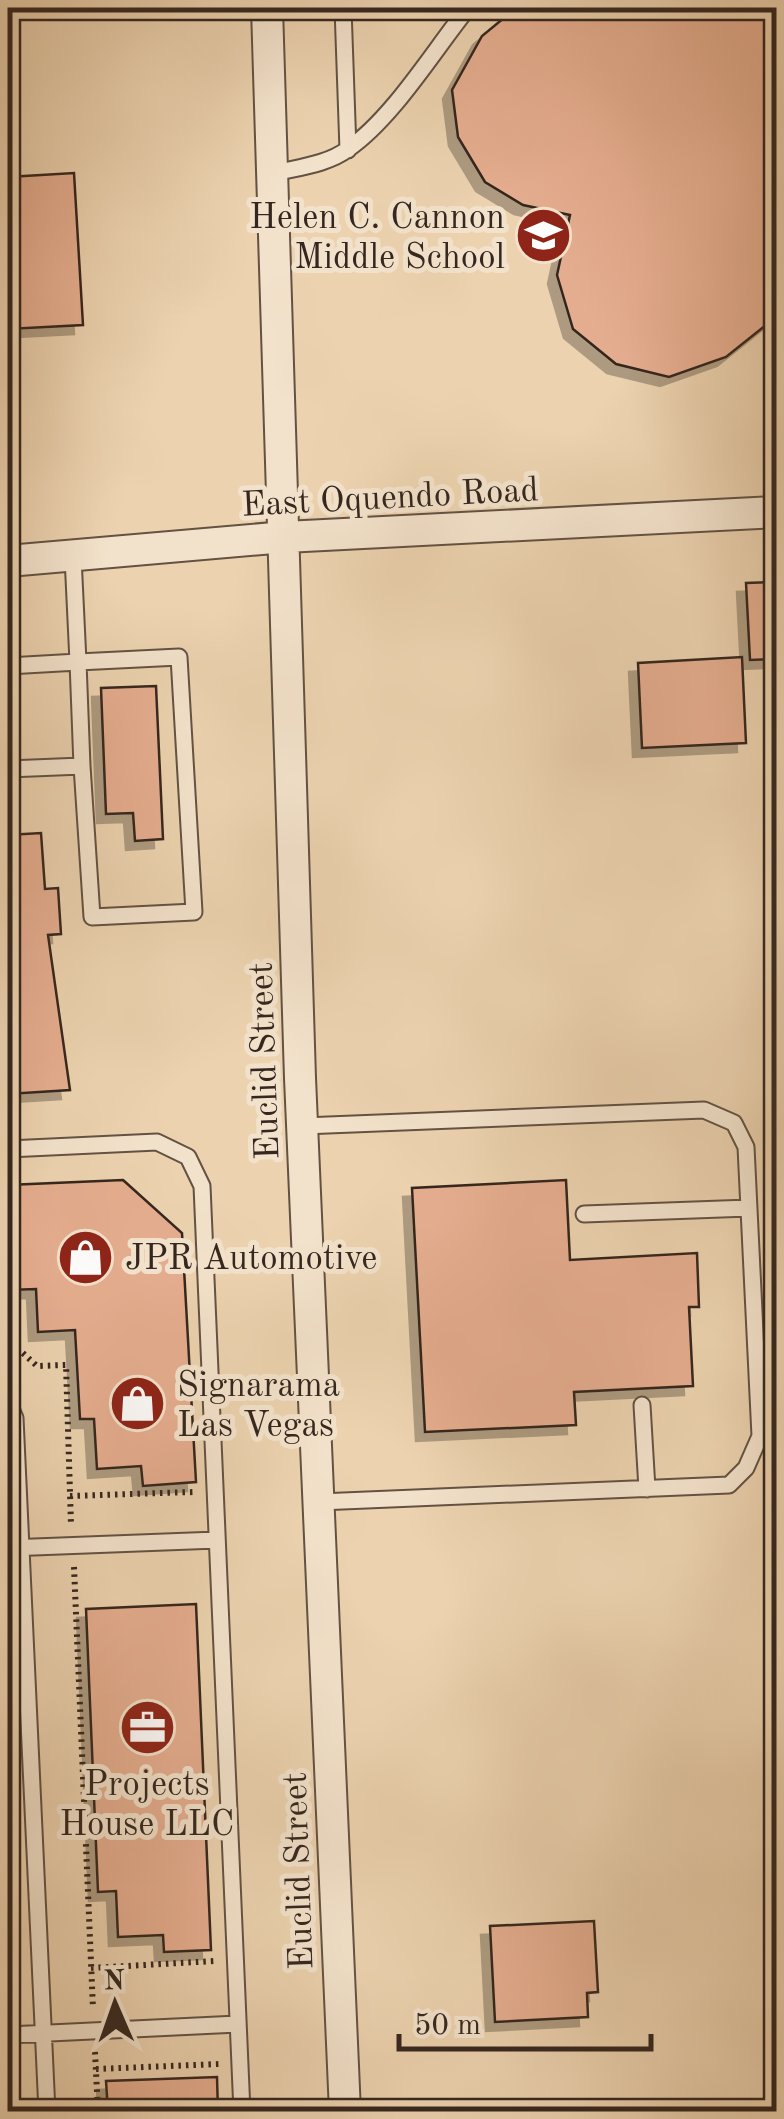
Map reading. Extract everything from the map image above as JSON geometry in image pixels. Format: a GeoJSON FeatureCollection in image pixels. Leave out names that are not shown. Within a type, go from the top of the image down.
{"type":"FeatureCollection","features":[{"type":"Feature","properties":{"kind":"street","name":"Euclid Street"},"geometry":{"type":"LineString","coordinates":[[267,8],[303,1126],[345,2112]]}},
{"type":"Feature","properties":{"kind":"street","name":"East Oquendo Road"},"geometry":{"type":"LineString","coordinates":[[8,561],[285,537],[776,512]]}},
{"type":"Feature","properties":{"kind":"lane"},"geometry":{"type":"LineString","coordinates":[[343,8],[348,150]]}},
{"type":"Feature","properties":{"kind":"lane"},"geometry":{"type":"LineString","coordinates":[[275,173],[322,162],[348,150],[373,127],[468,8]]}},
{"type":"Feature","properties":{"kind":"lane"},"geometry":{"type":"LineString","coordinates":[[8,666],[78,662],[179,657],[194,912],[92,918],[82,766],[78,662],[73,558]]}},
{"type":"Feature","properties":{"kind":"lane"},"geometry":{"type":"LineString","coordinates":[[8,769],[82,766]]}},
{"type":"Feature","properties":{"kind":"lane"},"geometry":{"type":"LineString","coordinates":[[303,1126],[704,1110],[734,1123],[746,1148],[760,1436],[746,1468],[729,1484],[319,1502]]}},
{"type":"Feature","properties":{"kind":"lane"},"geometry":{"type":"LineString","coordinates":[[8,1148],[158,1142],[188,1158],[202,1186],[242,2112]]}},
{"type":"Feature","properties":{"kind":"lane"},"geometry":{"type":"LineString","coordinates":[[584,1214],[749,1208]]}},
{"type":"Feature","properties":{"kind":"lane"},"geometry":{"type":"LineString","coordinates":[[8,1401],[15,1418],[14,1548],[48,2112]]}},
{"type":"Feature","properties":{"kind":"lane"},"geometry":{"type":"LineString","coordinates":[[642,1405],[646,1488]]}},
{"type":"Feature","properties":{"kind":"lane"},"geometry":{"type":"LineString","coordinates":[[14,1548],[217,1540]]}},
{"type":"Feature","properties":{"kind":"lane"},"geometry":{"type":"LineString","coordinates":[[8,2034],[238,2024]]}},
{"type":"Feature","properties":{"kind":"lane"},"geometry":{"type":"LineString","coordinates":[[610,2112],[648,2112]]}},
{"type":"Feature","properties":{"kind":"path"},"geometry":{"type":"LineString","coordinates":[[8,1316],[12,1316],[14,1345],[37,1366],[66,1365],[98,2112]]}},
{"type":"Feature","properties":{"kind":"path"},"geometry":{"type":"LineString","coordinates":[[70,1496],[216,1491]]}},
{"type":"Feature","properties":{"kind":"path"},"geometry":{"type":"LineString","coordinates":[[91,1968],[235,1960]]}},
{"type":"Feature","properties":{"kind":"path"},"geometry":{"type":"LineString","coordinates":[[96,2069],[240,2064]]}},
{"type":"Feature","properties":{"kind":"building"},"geometry":{"type":"Polygon","coordinates":[[[516,8],[776,8],[776,317],[726,357],[669,377],[616,364],[573,329],[557,275],[570,215],[523,205],[485,182],[458,137],[452,90],[482,36],[516,8]]]}},
{"type":"Feature","properties":{"kind":"building"},"geometry":{"type":"Polygon","coordinates":[[[74,173],[83,325],[8,329],[8,177],[74,173]]]}},
{"type":"Feature","properties":{"kind":"building"},"geometry":{"type":"Polygon","coordinates":[[[776,582],[776,659],[750,660],[746,583],[776,582]]]}},
{"type":"Feature","properties":{"kind":"building"},"geometry":{"type":"Polygon","coordinates":[[[742,657],[746,743],[642,748],[638,663],[742,657]]]}},
{"type":"Feature","properties":{"kind":"building"},"geometry":{"type":"Polygon","coordinates":[[[156,686],[163,839],[135,841],[133,813],[106,814],[101,688],[156,686]]]}},
{"type":"Feature","properties":{"kind":"building"},"geometry":{"type":"Polygon","coordinates":[[[41,833],[45,889],[58,888],[61,934],[48,935],[70,1090],[8,1094],[8,835],[41,833]]]}},
{"type":"Feature","properties":{"kind":"building"},"geometry":{"type":"Polygon","coordinates":[[[123,1180],[182,1233],[196,1482],[143,1486],[141,1466],[97,1469],[94,1419],[80,1419],[75,1330],[38,1332],[36,1289],[8,1290],[8,1185],[123,1180]]]}},
{"type":"Feature","properties":{"kind":"building"},"geometry":{"type":"Polygon","coordinates":[[[566,1180],[570,1260],[697,1253],[699,1307],[689,1307],[693,1386],[574,1392],[576,1425],[425,1432],[412,1188],[566,1180]]]}},
{"type":"Feature","properties":{"kind":"building"},"geometry":{"type":"Polygon","coordinates":[[[196,1604],[211,1950],[164,1952],[163,1935],[118,1937],[116,1891],[98,1892],[86,1609],[196,1604]]]}},
{"type":"Feature","properties":{"kind":"building"},"geometry":{"type":"Polygon","coordinates":[[[594,1921],[598,1992],[587,1993],[588,2017],[495,2022],[490,1926],[594,1921]]]}},
{"type":"Feature","properties":{"kind":"building"},"geometry":{"type":"Polygon","coordinates":[[[217,2077],[218,2112],[108,2112],[106,2081],[217,2077]]]}},
{"type":"Feature","properties":{"kind":"place","name":"Helen C. Cannon Middle School"},"geometry":{"type":"Point","coordinates":[544,236]}},
{"type":"Feature","properties":{"kind":"place","name":"JPR Automotive"},"geometry":{"type":"Point","coordinates":[86,1257]}},
{"type":"Feature","properties":{"kind":"place","name":"Signarama Las Vegas"},"geometry":{"type":"Point","coordinates":[138,1404]}},
{"type":"Feature","properties":{"kind":"place","name":"Projects House LLC"},"geometry":{"type":"Point","coordinates":[147,1727]}}]}
